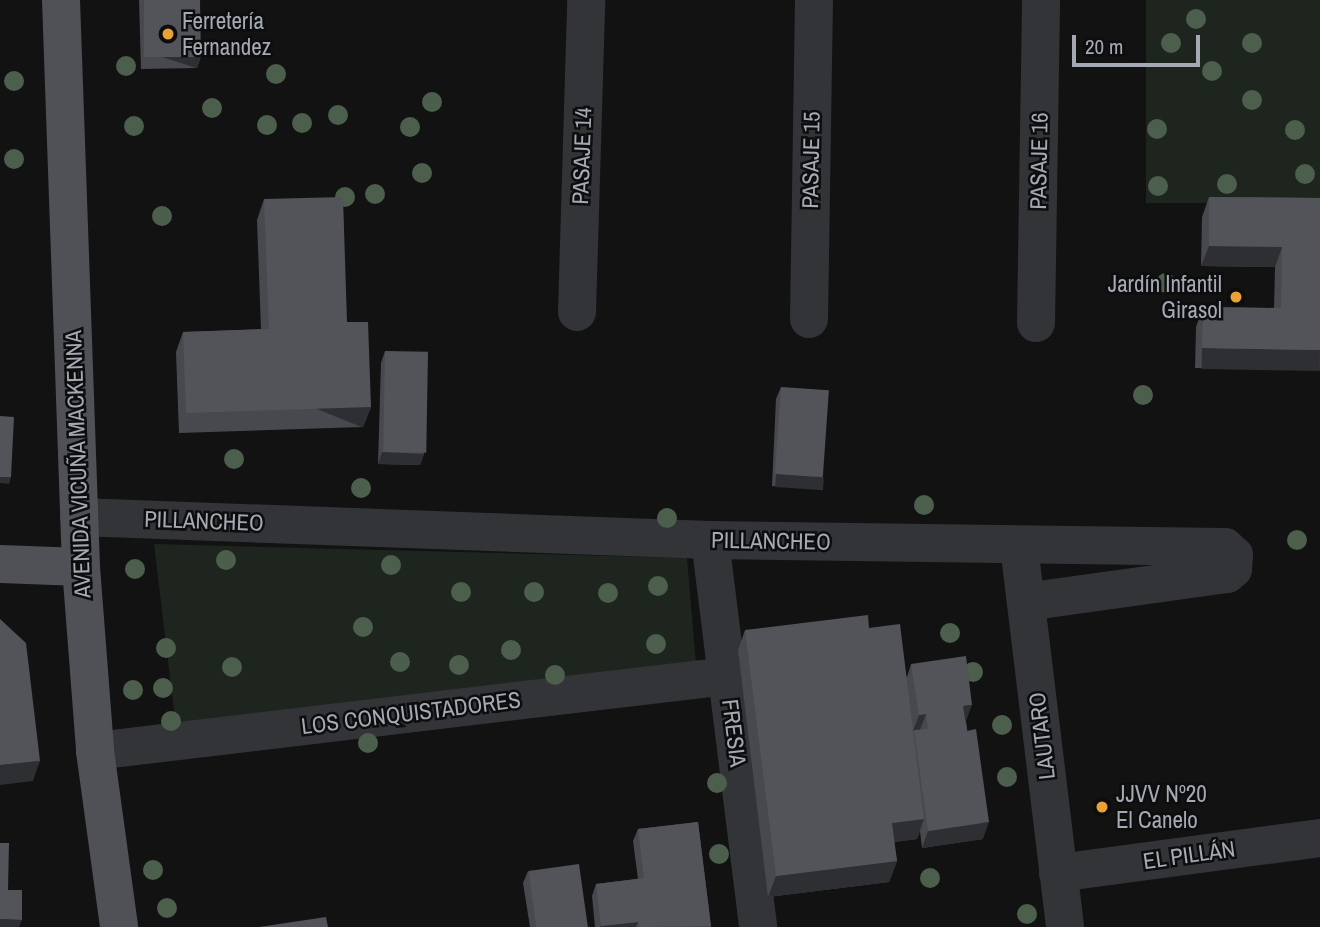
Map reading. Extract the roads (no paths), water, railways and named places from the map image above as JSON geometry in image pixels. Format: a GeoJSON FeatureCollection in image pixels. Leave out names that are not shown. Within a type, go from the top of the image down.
{"type":"FeatureCollection","features":[{"type":"Feature","properties":{"kind":"main road","name":"AVENIDA VICUÑA MACKENNA"},"geometry":{"type":"LineString","coordinates":[[61,0],[81,566],[95,751],[119,927]]}},
{"type":"Feature","properties":{"kind":"main road"},"geometry":{"type":"LineString","coordinates":[[0,564],[81,566]]}},
{"type":"Feature","properties":{"kind":"street","name":"PASAJE 14"},"geometry":{"type":"LineString","coordinates":[[577,312],[586,0]]}},
{"type":"Feature","properties":{"kind":"street","name":"PASAJE 15"},"geometry":{"type":"LineString","coordinates":[[809,319],[814,0]]}},
{"type":"Feature","properties":{"kind":"street","name":"PASAJE 16"},"geometry":{"type":"LineString","coordinates":[[1036,323],[1041,0]]}},
{"type":"Feature","properties":{"kind":"street","name":"PILLANCHEO"},"geometry":{"type":"LineString","coordinates":[[79,516],[710,540],[1225,547],[1236,562],[1227,574],[1026,602]]}},
{"type":"Feature","properties":{"kind":"street","name":"FRESIA"},"geometry":{"type":"LineString","coordinates":[[710,540],[758,927]]}},
{"type":"Feature","properties":{"kind":"street","name":"LAUTARO"},"geometry":{"type":"LineString","coordinates":[[1019,546],[1065,927]]}},
{"type":"Feature","properties":{"kind":"street","name":"LOS CONQUISTADORES"},"geometry":{"type":"LineString","coordinates":[[95,751],[727,676]]}},
{"type":"Feature","properties":{"kind":"street","name":"EL PILLÁN"},"geometry":{"type":"LineString","coordinates":[[1058,873],[1320,838]]}},
{"type":"Feature","properties":{"kind":"place","name":"Ferretería Fernandez"},"geometry":{"type":"Point","coordinates":[168,34]}},
{"type":"Feature","properties":{"kind":"place","name":"Jardín Infantil Girasol"},"geometry":{"type":"Point","coordinates":[1236,297]}},
{"type":"Feature","properties":{"kind":"place","name":"JJVV Nº20 El Canelo"},"geometry":{"type":"Point","coordinates":[1102,807]}}]}
